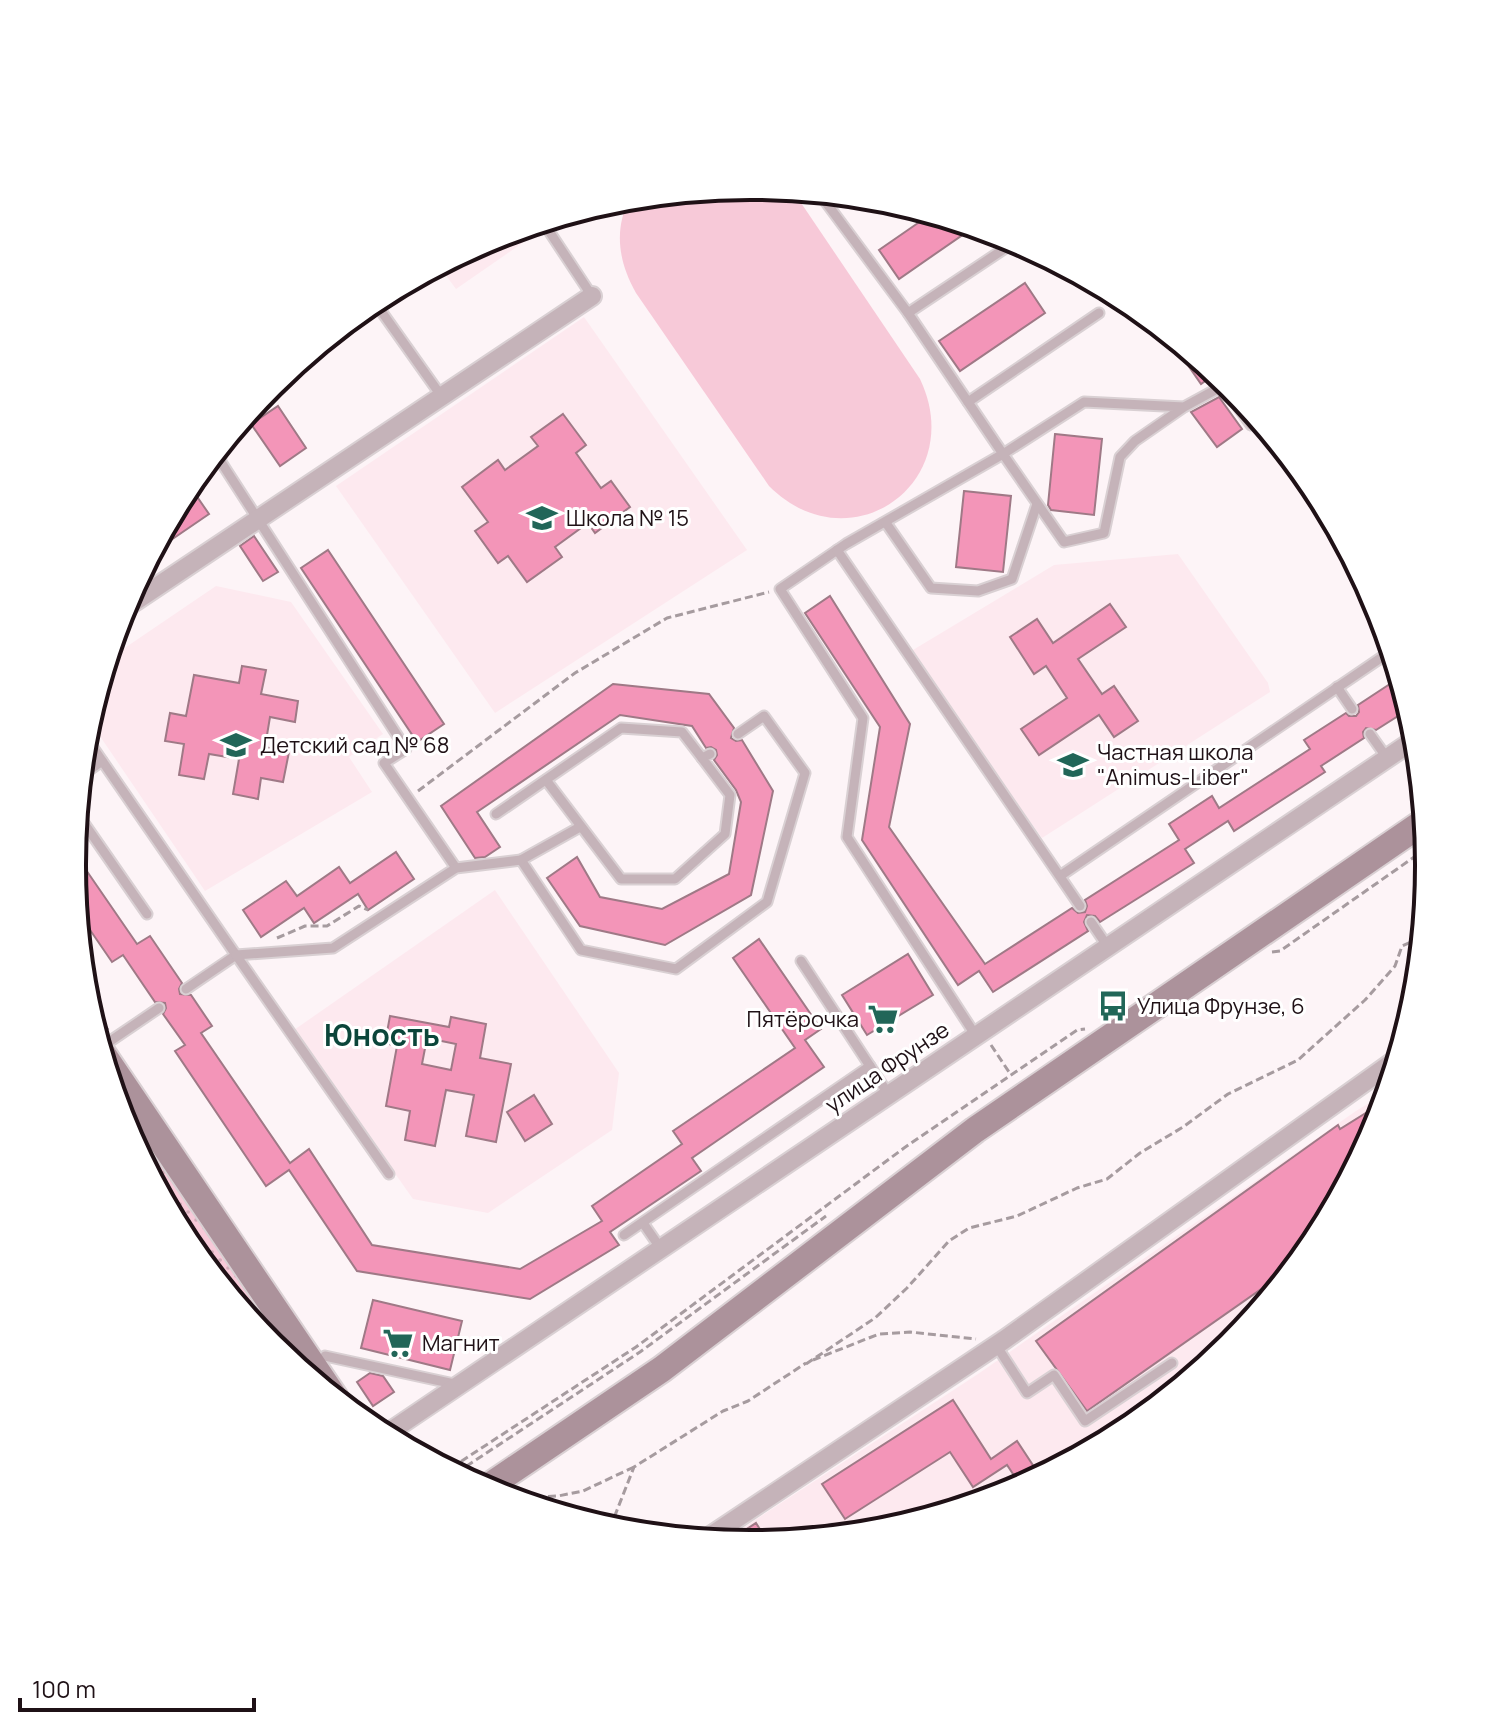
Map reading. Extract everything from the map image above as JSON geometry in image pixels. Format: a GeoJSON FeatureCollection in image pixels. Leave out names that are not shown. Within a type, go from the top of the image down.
{"type":"FeatureCollection","features":[{"type":"Feature","properties":{"kind":"main road"},"geometry":{"type":"LineString","coordinates":[[498,1480],[662,1369],[975,1130],[1414,828]]}},
{"type":"Feature","properties":{"kind":"main road"},"geometry":{"type":"LineString","coordinates":[[122,1081],[314,1366]]}},
{"type":"Feature","properties":{"kind":"street"},"geometry":{"type":"LineString","coordinates":[[144,595],[592,296]]}},
{"type":"Feature","properties":{"kind":"street","name":"улица Фрунзе"},"geometry":{"type":"LineString","coordinates":[[397,1427],[1404,747]]}},
{"type":"Feature","properties":{"kind":"street"},"geometry":{"type":"LineString","coordinates":[[721,1529],[1000,1342],[1383,1069]]}},
{"type":"Feature","properties":{"kind":"lane"},"geometry":{"type":"LineString","coordinates":[[828,205],[908,313],[1064,542],[1104,533],[1120,457],[1135,441],[1184,407],[1215,390]]}},
{"type":"Feature","properties":{"kind":"lane"},"geometry":{"type":"LineString","coordinates":[[550,232],[592,296]]}},
{"type":"Feature","properties":{"kind":"lane"},"geometry":{"type":"LineString","coordinates":[[908,313],[1002,250]]}},
{"type":"Feature","properties":{"kind":"lane"},"geometry":{"type":"LineString","coordinates":[[382,312],[442,397]]}},
{"type":"Feature","properties":{"kind":"lane"},"geometry":{"type":"LineString","coordinates":[[968,402],[1099,313]]}},
{"type":"Feature","properties":{"kind":"lane"},"geometry":{"type":"LineString","coordinates":[[979,1034],[847,837],[863,718],[780,589],[837,550],[1003,454],[1084,402],[1184,407]]}},
{"type":"Feature","properties":{"kind":"lane"},"geometry":{"type":"LineString","coordinates":[[221,462],[406,749],[384,763],[456,868]]}},
{"type":"Feature","properties":{"kind":"lane"},"geometry":{"type":"LineString","coordinates":[[886,523],[931,588],[978,591],[1012,579],[1037,504]]}},
{"type":"Feature","properties":{"kind":"lane"},"geometry":{"type":"LineString","coordinates":[[837,550],[1080,906]]}},
{"type":"Feature","properties":{"kind":"lane"},"geometry":{"type":"LineString","coordinates":[[1060,876],[1382,657]]}},
{"type":"Feature","properties":{"kind":"lane"},"geometry":{"type":"LineString","coordinates":[[1337,687],[1352,709]]}},
{"type":"Feature","properties":{"kind":"lane"},"geometry":{"type":"LineString","coordinates":[[521,860],[581,950],[676,969],[767,902],[805,773],[764,716],[738,734]]}},
{"type":"Feature","properties":{"kind":"lane"},"geometry":{"type":"LineString","coordinates":[[496,814],[621,728],[682,732],[706,756],[730,795],[725,834],[675,879],[621,879],[546,780]]}},
{"type":"Feature","properties":{"kind":"lane"},"geometry":{"type":"LineString","coordinates":[[1370,734],[1387,758]]}},
{"type":"Feature","properties":{"kind":"lane"},"geometry":{"type":"LineString","coordinates":[[96,752],[389,1174]]}},
{"type":"Feature","properties":{"kind":"lane"},"geometry":{"type":"LineString","coordinates":[[94,767],[102,761]]}},
{"type":"Feature","properties":{"kind":"lane"},"geometry":{"type":"LineString","coordinates":[[87,827],[147,914]]}},
{"type":"Feature","properties":{"kind":"lane"},"geometry":{"type":"LineString","coordinates":[[186,989],[238,955],[333,948],[456,868],[521,860],[580,827]]}},
{"type":"Feature","properties":{"kind":"lane"},"geometry":{"type":"LineString","coordinates":[[1091,922],[1108,947]]}},
{"type":"Feature","properties":{"kind":"lane"},"geometry":{"type":"LineString","coordinates":[[801,961],[889,1095]]}},
{"type":"Feature","properties":{"kind":"lane"},"geometry":{"type":"LineString","coordinates":[[111,1043],[159,1008]]}},
{"type":"Feature","properties":{"kind":"lane"},"geometry":{"type":"LineString","coordinates":[[624,1235],[870,1066]]}},
{"type":"Feature","properties":{"kind":"lane"},"geometry":{"type":"LineString","coordinates":[[643,1223],[661,1249]]}},
{"type":"Feature","properties":{"kind":"lane"},"geometry":{"type":"LineString","coordinates":[[1000,1342],[1027,1393],[1054,1375],[1085,1421],[1172,1363]]}},
{"type":"Feature","properties":{"kind":"lane"},"geometry":{"type":"LineString","coordinates":[[325,1356],[459,1385]]}},
{"type":"Feature","properties":{"kind":"path"},"geometry":{"type":"LineString","coordinates":[[407,799],[575,673],[667,618],[780,589]]}},
{"type":"Feature","properties":{"kind":"path"},"geometry":{"type":"LineString","coordinates":[[238,955],[305,926],[327,926],[359,906],[374,913]]}},
{"type":"Feature","properties":{"kind":"path"},"geometry":{"type":"LineString","coordinates":[[545,1497],[583,1491],[634,1467],[723,1411],[748,1401],[875,1318],[949,1241],[969,1228],[1017,1216],[1077,1188],[1107,1179],[1228,1094],[1298,1060],[1365,1000],[1395,966],[1402,946],[1410,942]]}},
{"type":"Feature","properties":{"kind":"path"},"geometry":{"type":"LineString","coordinates":[[1081,1037],[1089,1028]]}},
{"type":"Feature","properties":{"kind":"path"},"geometry":{"type":"LineString","coordinates":[[979,1034],[1011,1075]]}},
{"type":"Feature","properties":{"kind":"path"},"geometry":{"type":"LineString","coordinates":[[467,1465],[640,1352],[836,1209]]}},
{"type":"Feature","properties":{"kind":"path"},"geometry":{"type":"LineString","coordinates":[[806,1364],[879,1334],[910,1332],[1000,1342]]}},
{"type":"Feature","properties":{"kind":"path"},"geometry":{"type":"LineString","coordinates":[[615,1516],[634,1467]]}},
{"type":"Feature","properties":{"kind":"shaded area"},"geometry":{"type":"Polygon","coordinates":[[[750,200],[801,203],[920,379],[931,416],[928,451],[915,479],[893,502],[865,515],[834,518],[801,509],[769,486],[636,293],[622,258],[621,222],[624,212],[664,206],[750,200]]]}},
{"type":"Feature","properties":{"kind":"shaded area"},"geometry":{"type":"Polygon","coordinates":[[[528,239],[456,289],[446,275],[528,239]]]}},
{"type":"Feature","properties":{"kind":"shaded area","name":"Школа № 15"},"geometry":{"type":"Polygon","coordinates":[[[584,317],[747,550],[495,713],[336,486],[584,317]]]}},
{"type":"Feature","properties":{"kind":"shaded area","name":"Частная школа \"Animus-Liber\""},"geometry":{"type":"Polygon","coordinates":[[[1178,554],[1268,683],[1270,692],[1042,838],[908,653],[1054,565],[1178,554]]]}},
{"type":"Feature","properties":{"kind":"shaded area","name":"Детский сад № 68"},"geometry":{"type":"Polygon","coordinates":[[[216,586],[291,602],[383,734],[349,757],[372,792],[205,891],[99,735],[121,650],[216,586]]]}},
{"type":"Feature","properties":{"kind":"shaded area"},"geometry":{"type":"Polygon","coordinates":[[[495,890],[619,1073],[612,1130],[488,1213],[413,1199],[294,1030],[495,890]]]}},
{"type":"Feature","properties":{"kind":"shaded area"},"geometry":{"type":"Polygon","coordinates":[[[1371,1102],[1326,1197],[1278,1270],[1189,1365],[1120,1418],[1005,1479],[922,1507],[837,1524],[740,1530],[978,1374],[1371,1102]]]}},
{"type":"Feature","properties":{"kind":"shaded area"},"geometry":{"type":"Polygon","coordinates":[[[137,1118],[285,1339],[223,1270],[198,1234],[175,1197],[137,1118]]]}},
{"type":"Feature","properties":{"kind":"building"},"geometry":{"type":"Polygon","coordinates":[[[919,222],[962,235],[899,279],[879,250],[919,222]]]}},
{"type":"Feature","properties":{"kind":"building"},"geometry":{"type":"Polygon","coordinates":[[[1025,283],[1045,313],[960,371],[939,341],[1025,283]]]}},
{"type":"Feature","properties":{"kind":"building"},"geometry":{"type":"Polygon","coordinates":[[[1187,363],[1205,381],[1201,384],[1187,363]]]}},
{"type":"Feature","properties":{"kind":"building"},"geometry":{"type":"Polygon","coordinates":[[[1219,397],[1242,429],[1217,447],[1191,412],[1219,397]]]}},
{"type":"Feature","properties":{"kind":"building"},"geometry":{"type":"Polygon","coordinates":[[[278,406],[306,448],[280,466],[252,426],[278,406]]]}},
{"type":"Feature","properties":{"kind":"building"},"geometry":{"type":"Polygon","coordinates":[[[563,414],[586,445],[576,453],[601,488],[611,481],[630,507],[595,533],[588,523],[555,547],[562,557],[527,582],[508,556],[498,563],[475,531],[488,522],[462,487],[498,460],[505,470],[538,446],[531,437],[563,414]]]}},
{"type":"Feature","properties":{"kind":"building"},"geometry":{"type":"Polygon","coordinates":[[[1055,434],[1102,439],[1094,515],[1051,510],[1048,505],[1055,434]]]}},
{"type":"Feature","properties":{"kind":"building"},"geometry":{"type":"Polygon","coordinates":[[[964,491],[1011,496],[1003,572],[956,567],[964,491]]]}},
{"type":"Feature","properties":{"kind":"building"},"geometry":{"type":"Polygon","coordinates":[[[197,497],[209,514],[171,540],[197,497]]]}},
{"type":"Feature","properties":{"kind":"building"},"geometry":{"type":"Polygon","coordinates":[[[254,536],[278,572],[263,581],[240,546],[254,536]]]}},
{"type":"Feature","properties":{"kind":"building"},"geometry":{"type":"Polygon","coordinates":[[[328,550],[444,724],[417,742],[301,568],[328,550]]]}},
{"type":"Feature","properties":{"kind":"building"},"geometry":{"type":"Polygon","coordinates":[[[830,596],[910,724],[889,827],[985,964],[1072,908],[1078,913],[1085,912],[1085,900],[1179,840],[1169,824],[1212,796],[1219,808],[1310,749],[1304,740],[1346,713],[1356,716],[1358,705],[1390,684],[1398,716],[1376,730],[1366,728],[1364,738],[1321,766],[1325,772],[1234,831],[1228,821],[1185,849],[1194,863],[1100,922],[1095,916],[1087,915],[1084,922],[1088,931],[993,992],[979,971],[958,985],[862,840],[880,727],[805,613],[830,596]]]}},
{"type":"Feature","properties":{"kind":"building"},"geometry":{"type":"Polygon","coordinates":[[[1110,604],[1126,627],[1078,659],[1102,694],[1114,686],[1138,721],[1114,737],[1099,715],[1039,755],[1021,729],[1067,698],[1046,666],[1034,674],[1010,637],[1037,619],[1053,643],[1110,604]]]}},
{"type":"Feature","properties":{"kind":"building"},"geometry":{"type":"Polygon","coordinates":[[[242,666],[266,670],[261,694],[298,701],[295,722],[270,717],[265,747],[289,752],[283,782],[261,778],[258,799],[233,794],[239,759],[209,754],[204,779],[179,775],[184,744],[165,741],[170,713],[186,716],[194,675],[239,683],[242,666]]]}},
{"type":"Feature","properties":{"kind":"building"},"geometry":{"type":"Polygon","coordinates":[[[613,684],[709,694],[734,728],[731,738],[742,740],[773,791],[751,895],[665,945],[580,926],[547,878],[577,857],[600,897],[662,909],[729,874],[741,802],[714,760],[716,750],[706,748],[692,726],[620,715],[477,812],[500,847],[485,857],[475,858],[441,806],[613,684]]]}},
{"type":"Feature","properties":{"kind":"building"},"geometry":{"type":"Polygon","coordinates":[[[396,852],[414,879],[368,910],[358,894],[314,923],[304,908],[261,937],[243,910],[286,881],[297,896],[339,867],[350,883],[396,852]]]}},
{"type":"Feature","properties":{"kind":"building"},"geometry":{"type":"Polygon","coordinates":[[[86,870],[137,944],[150,936],[182,983],[180,994],[191,995],[212,1026],[201,1033],[290,1163],[309,1149],[372,1245],[520,1269],[602,1221],[592,1206],[682,1144],[673,1131],[795,1048],[733,958],[759,939],[821,1029],[805,1040],[824,1067],[692,1158],[701,1171],[610,1232],[619,1245],[530,1299],[357,1271],[289,1170],[266,1186],[175,1051],[185,1045],[163,1014],[165,1003],[155,1002],[123,955],[112,962],[89,929],[86,870]]]}},
{"type":"Feature","properties":{"kind":"building"},"geometry":{"type":"Polygon","coordinates":[[[908,954],[933,995],[867,1035],[842,995],[908,954]]]}},
{"type":"Feature","properties":{"kind":"building"},"geometry":{"type":"Polygon","coordinates":[[[390,1016],[449,1027],[451,1017],[486,1024],[480,1058],[511,1064],[496,1142],[466,1136],[474,1095],[446,1090],[435,1146],[405,1140],[410,1111],[386,1106],[397,1046],[385,1043],[390,1016]],[[427,1038],[422,1064],[451,1070],[456,1044],[427,1038]]]}},
{"type":"Feature","properties":{"kind":"building"},"geometry":{"type":"Polygon","coordinates":[[[534,1095],[552,1124],[525,1141],[507,1112],[534,1095]]]}},
{"type":"Feature","properties":{"kind":"building"},"geometry":{"type":"Polygon","coordinates":[[[1367,1112],[1326,1197],[1263,1288],[1087,1411],[1036,1341],[1338,1125],[1340,1129],[1367,1112]]]}},
{"type":"Feature","properties":{"kind":"building"},"geometry":{"type":"Polygon","coordinates":[[[373,1300],[462,1321],[450,1370],[361,1348],[373,1300]]]}},
{"type":"Feature","properties":{"kind":"building"},"geometry":{"type":"Polygon","coordinates":[[[370,1373],[383,1376],[394,1392],[373,1406],[357,1382],[370,1373]]]}},
{"type":"Feature","properties":{"kind":"building"},"geometry":{"type":"Polygon","coordinates":[[[953,1400],[991,1459],[1017,1441],[1033,1466],[1014,1475],[1007,1465],[973,1487],[950,1452],[845,1519],[822,1484],[953,1400]]]}},
{"type":"Feature","properties":{"kind":"building"},"geometry":{"type":"Polygon","coordinates":[[[756,1523],[760,1530],[750,1530],[745,1530],[756,1523]]]}},
{"type":"Feature","properties":{"kind":"place","name":"Школа № 15"},"geometry":{"type":"Point","coordinates":[542,518]}},
{"type":"Feature","properties":{"kind":"place","name":"Детский сад № 68"},"geometry":{"type":"Point","coordinates":[236,745]}},
{"type":"Feature","properties":{"kind":"place","name":"Частная школа \"Animus-Liber\""},"geometry":{"type":"Point","coordinates":[1073,765]}},
{"type":"Feature","properties":{"kind":"place","name":"Улица Фрунзе, 6"},"geometry":{"type":"Point","coordinates":[1113,1006]}},
{"type":"Feature","properties":{"kind":"place","name":"Пятёрочка"},"geometry":{"type":"Point","coordinates":[883,1019]}},
{"type":"Feature","properties":{"kind":"place","name":"Магнит"},"geometry":{"type":"Point","coordinates":[398,1343]}},
{"type":"Feature","properties":{"kind":"district","name":"Юность"},"geometry":{"type":"Point","coordinates":[382,1036]}}]}
